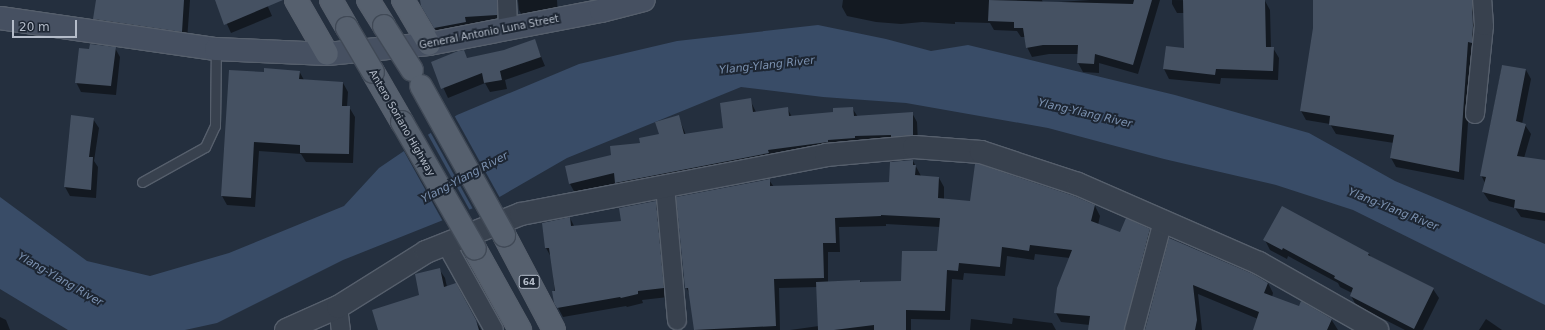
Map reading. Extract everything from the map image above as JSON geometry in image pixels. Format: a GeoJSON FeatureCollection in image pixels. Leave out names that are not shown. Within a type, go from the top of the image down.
{"type":"FeatureCollection","features":[{"type":"Feature","properties":{"kind":"main road"},"geometry":{"type":"LineString","coordinates":[[296,0],[327,54]]}},
{"type":"Feature","properties":{"kind":"main road","name":"Antero Soriano Highway"},"geometry":{"type":"LineString","coordinates":[[331,0],[475,249],[520,330]]}},
{"type":"Feature","properties":{"kind":"main road","name":"64"},"geometry":{"type":"LineString","coordinates":[[368,0],[417,78],[504,235],[554,330]]}},
{"type":"Feature","properties":{"kind":"main road"},"geometry":{"type":"LineString","coordinates":[[403,0],[429,44]]}},
{"type":"Feature","properties":{"kind":"main road","name":"General Antonio Luna Street"},"geometry":{"type":"LineString","coordinates":[[0,18],[216,49],[327,54],[429,44],[644,0]]}},
{"type":"Feature","properties":{"kind":"street"},"geometry":{"type":"LineString","coordinates":[[507,0],[508,29]]}},
{"type":"Feature","properties":{"kind":"street"},"geometry":{"type":"LineString","coordinates":[[1475,114],[1484,26],[1482,0]]}},
{"type":"Feature","properties":{"kind":"street"},"geometry":{"type":"LineString","coordinates":[[286,330],[338,307],[426,252],[521,214],[826,155],[919,147],[981,152],[1078,184],[1259,263],[1378,330]]}},
{"type":"Feature","properties":{"kind":"street"},"geometry":{"type":"LineString","coordinates":[[665,186],[677,320]]}},
{"type":"Feature","properties":{"kind":"street"},"geometry":{"type":"LineString","coordinates":[[1134,330],[1163,221]]}},
{"type":"Feature","properties":{"kind":"street"},"geometry":{"type":"LineString","coordinates":[[446,244],[494,330]]}},
{"type":"Feature","properties":{"kind":"street"},"geometry":{"type":"LineString","coordinates":[[338,307],[341,330]]}},
{"type":"Feature","properties":{"kind":"lane"},"geometry":{"type":"LineString","coordinates":[[142,182],[205,147],[215,126],[216,49]]}},
{"type":"Feature","properties":{"kind":"water","name":"Ylang-Ylang River"},"geometry":{"type":"Polygon","coordinates":[[[818,25],[886,39],[931,51],[968,45],[1175,95],[1309,133],[1395,181],[1545,244],[1545,305],[1353,210],[1276,185],[1164,159],[1048,128],[906,103],[823,97],[741,87],[567,158],[496,199],[343,260],[217,323],[185,330],[68,330],[0,289],[0,197],[87,261],[150,276],[229,253],[344,206],[379,168],[457,115],[579,64],[677,41],[818,25]]]}},
{"type":"Feature","properties":{"kind":"pier"},"geometry":{"type":"Polygon","coordinates":[[[454,115],[501,199],[475,213],[429,129],[454,115]]]}},
{"type":"Feature","properties":{"kind":"pier"},"geometry":{"type":"Polygon","coordinates":[[[427,133],[471,212],[445,226],[402,147],[427,133]]]}},
{"type":"Feature","properties":{"kind":"building"},"geometry":{"type":"Polygon","coordinates":[[[96,0],[184,0],[182,32],[93,19],[96,0]]]}},
{"type":"Feature","properties":{"kind":"building"},"geometry":{"type":"Polygon","coordinates":[[[215,0],[283,0],[224,25],[215,0]]]}},
{"type":"Feature","properties":{"kind":"building"},"geometry":{"type":"Polygon","coordinates":[[[420,0],[497,0],[497,15],[465,17],[466,22],[434,28],[421,6],[420,0]]]}},
{"type":"Feature","properties":{"kind":"building"},"geometry":{"type":"Polygon","coordinates":[[[989,0],[1133,4],[1134,0],[1152,0],[1133,65],[1095,54],[1094,64],[1077,63],[1078,45],[1043,45],[1026,48],[1023,28],[1014,28],[1014,22],[988,21],[989,0]]]}},
{"type":"Feature","properties":{"kind":"building"},"geometry":{"type":"Polygon","coordinates":[[[1183,0],[1265,0],[1266,47],[1274,47],[1273,71],[1216,69],[1215,75],[1163,69],[1166,46],[1184,48],[1183,0]]]}},
{"type":"Feature","properties":{"kind":"building"},"geometry":{"type":"Polygon","coordinates":[[[1313,0],[1472,0],[1472,43],[1468,42],[1459,172],[1390,158],[1394,135],[1329,125],[1330,116],[1300,111],[1313,28],[1313,0]]]}},
{"type":"Feature","properties":{"kind":"building"},"geometry":{"type":"Polygon","coordinates":[[[535,39],[541,57],[500,71],[502,80],[484,83],[482,73],[441,89],[431,62],[458,51],[464,50],[467,58],[504,50],[535,39]]]}},
{"type":"Feature","properties":{"kind":"building"},"geometry":{"type":"Polygon","coordinates":[[[90,44],[116,47],[111,86],[75,83],[79,48],[89,49],[90,44]]]}},
{"type":"Feature","properties":{"kind":"building"},"geometry":{"type":"Polygon","coordinates":[[[1502,65],[1526,69],[1516,121],[1526,124],[1517,156],[1545,160],[1545,213],[1514,208],[1515,200],[1482,192],[1486,177],[1480,176],[1502,65]]]}},
{"type":"Feature","properties":{"kind":"building"},"geometry":{"type":"Polygon","coordinates":[[[264,68],[300,71],[299,79],[343,82],[342,106],[350,106],[349,154],[300,153],[300,145],[254,142],[251,198],[221,196],[229,70],[264,72],[264,68]]]}},
{"type":"Feature","properties":{"kind":"building"},"geometry":{"type":"Polygon","coordinates":[[[751,98],[753,112],[788,107],[789,116],[833,112],[833,108],[853,107],[854,116],[913,112],[913,135],[891,137],[891,135],[855,136],[855,138],[828,140],[828,142],[768,150],[769,153],[615,183],[614,173],[569,184],[565,166],[611,155],[610,146],[640,143],[639,138],[659,134],[655,122],[679,115],[684,134],[723,128],[720,103],[751,98]]]}},
{"type":"Feature","properties":{"kind":"building"},"geometry":{"type":"Polygon","coordinates":[[[71,115],[94,118],[89,157],[93,157],[91,190],[64,187],[71,115]]]}},
{"type":"Feature","properties":{"kind":"building"},"geometry":{"type":"Polygon","coordinates":[[[913,160],[913,165],[916,165],[915,175],[939,177],[938,198],[970,201],[975,164],[979,164],[1074,196],[1095,205],[1091,221],[1120,232],[1126,218],[1150,229],[1124,330],[1088,330],[1090,316],[1054,313],[1057,288],[1072,250],[1030,245],[1029,251],[1002,247],[1000,267],[959,263],[958,271],[947,270],[945,311],[906,310],[906,330],[874,330],[874,325],[834,330],[818,330],[816,282],[860,280],[860,282],[901,281],[902,251],[937,251],[940,218],[881,215],[835,218],[836,243],[823,243],[824,278],[774,279],[776,326],[694,330],[688,288],[685,288],[676,197],[770,179],[770,186],[889,182],[890,162],[913,160]]]}},
{"type":"Feature","properties":{"kind":"building"},"geometry":{"type":"Polygon","coordinates":[[[656,201],[664,288],[638,291],[638,294],[621,298],[557,308],[554,303],[552,291],[555,291],[549,248],[545,248],[542,223],[570,217],[571,226],[621,221],[619,208],[656,201]]]}},
{"type":"Feature","properties":{"kind":"building"},"geometry":{"type":"Polygon","coordinates":[[[1282,206],[1369,253],[1368,255],[1434,288],[1414,329],[1350,296],[1353,288],[1334,278],[1335,276],[1283,248],[1282,250],[1263,240],[1282,206]]]}},
{"type":"Feature","properties":{"kind":"building"},"geometry":{"type":"Polygon","coordinates":[[[1169,238],[1253,274],[1268,283],[1264,293],[1299,306],[1301,301],[1332,319],[1327,330],[1253,330],[1259,312],[1193,285],[1197,320],[1195,330],[1145,330],[1169,238]]]}},
{"type":"Feature","properties":{"kind":"building"},"geometry":{"type":"Polygon","coordinates":[[[440,268],[444,287],[456,283],[476,320],[479,330],[378,330],[372,310],[419,295],[415,274],[440,268]]]}}]}
